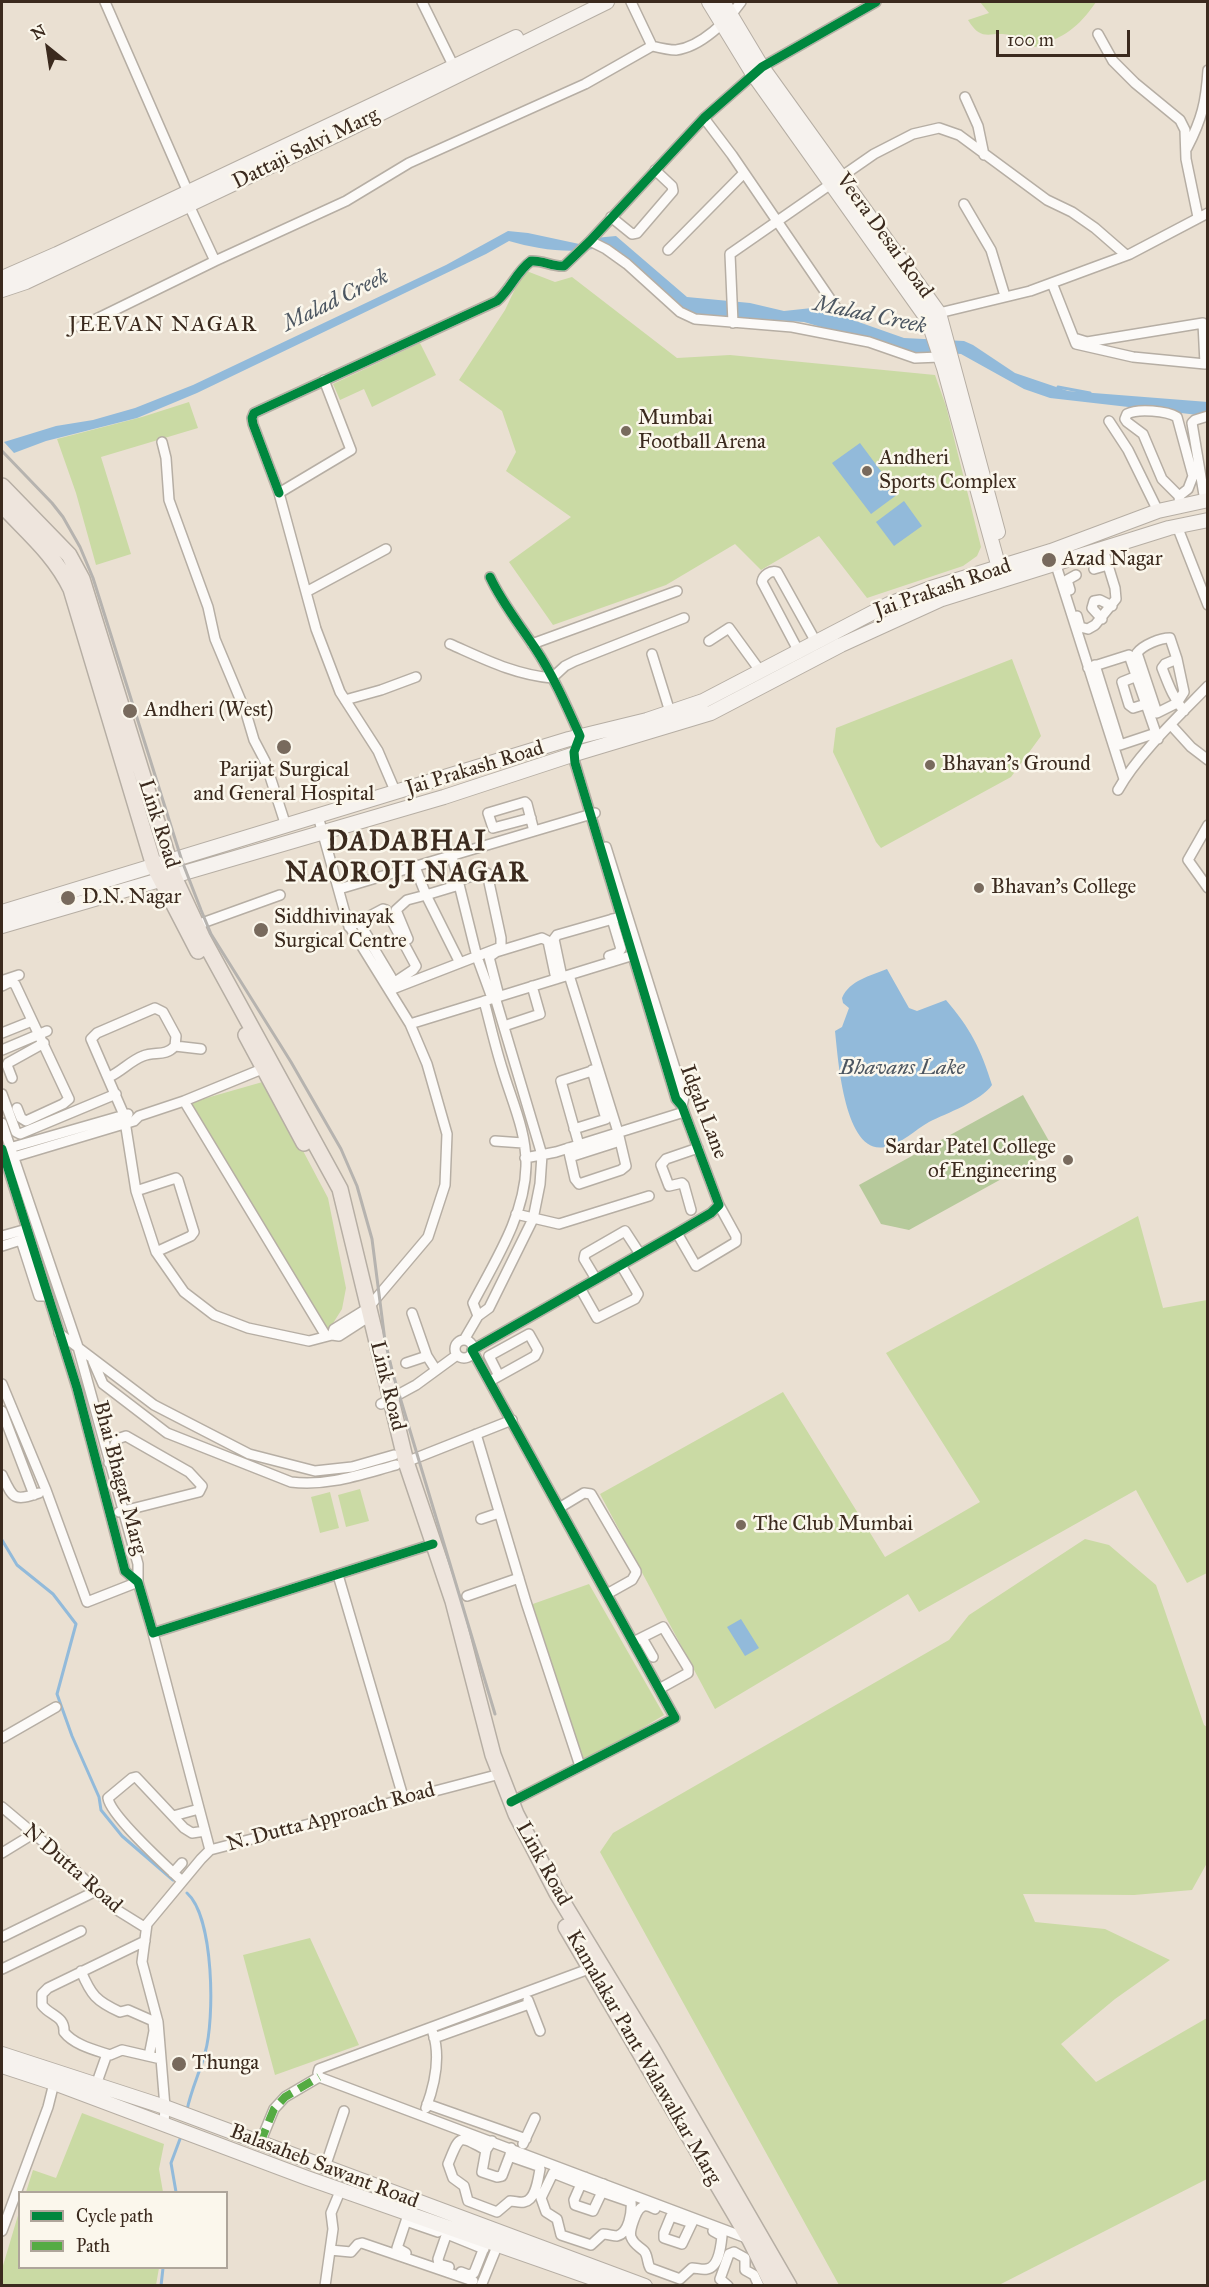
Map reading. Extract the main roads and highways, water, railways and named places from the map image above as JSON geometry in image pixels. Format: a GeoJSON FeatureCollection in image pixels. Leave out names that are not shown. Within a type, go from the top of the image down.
{"type":"FeatureCollection","features":[{"type":"Feature","properties":{"kind":"main road","name":"Dattaji Salvi Marg"},"geometry":{"type":"LineString","coordinates":[[2,290],[26,282],[187,197],[592,2]]}},
{"type":"Feature","properties":{"kind":"main road","name":"Dattaji Salvi Marg"},"geometry":{"type":"LineString","coordinates":[[2,278],[21,272],[187,197],[607,2]]}},
{"type":"Feature","properties":{"kind":"main road"},"geometry":{"type":"LineString","coordinates":[[709,2],[726,20]]}},
{"type":"Feature","properties":{"kind":"main road","name":"Veera Desai Road"},"geometry":{"type":"LineString","coordinates":[[723,2],[726,20],[758,71],[836,179],[939,313],[942,349],[1003,567]]}},
{"type":"Feature","properties":{"kind":"main road"},"geometry":{"type":"LineString","coordinates":[[836,179],[928,320],[942,349]]}},
{"type":"Feature","properties":{"kind":"main road","name":"Link Road"},"geometry":{"type":"LineString","coordinates":[[2,486],[69,555],[82,579],[161,863]]}},
{"type":"Feature","properties":{"kind":"main road","name":"Jai Prakash Road"},"geometry":{"type":"LineString","coordinates":[[2,926],[444,797],[711,713],[841,645],[942,599],[1053,558],[1180,502],[1206,501]]}},
{"type":"Feature","properties":{"kind":"main road","name":"Link Road"},"geometry":{"type":"LineString","coordinates":[[2,505],[50,554],[71,589],[167,879],[268,1066],[340,1189],[365,1315]]}},
{"type":"Feature","properties":{"kind":"main road","name":"Jai Prakash Road"},"geometry":{"type":"LineString","coordinates":[[2,912],[712,698],[889,604],[931,588],[1003,567],[1103,549],[1178,526],[1208,520]]}},
{"type":"Feature","properties":{"kind":"main road","name":"Kamalakar Pant Walawalkar Marg"},"geometry":{"type":"LineString","coordinates":[[365,1315],[399,1460],[429,1545],[443,1604],[508,1822],[522,1839],[548,1898],[596,1966],[756,2238],[762,2264],[773,2286]]}},
{"type":"Feature","properties":{"kind":"main road","name":"Link Road"},"geometry":{"type":"LineString","coordinates":[[495,1775],[511,1802],[522,1839]]}},
{"type":"Feature","properties":{"kind":"main road","name":"Balasaheb Sawant Road"},"geometry":{"type":"LineString","coordinates":[[2,2054],[165,2107],[325,2167],[609,2282]]}},
{"type":"Feature","properties":{"kind":"main road","name":"Balasaheb Sawant Road"},"geometry":{"type":"LineString","coordinates":[[2,2066],[341,2189],[445,2231],[609,2282],[645,2286]]}},
{"type":"Feature","properties":{"kind":"main road"},"geometry":{"type":"LineString","coordinates":[[756,2238],[789,2286]]}},
{"type":"Feature","properties":{"kind":"water"},"geometry":{"type":"Polygon","coordinates":[[[508,231],[584,245],[595,238],[616,236],[687,297],[750,303],[784,311],[812,308],[904,338],[964,341],[1015,373],[1068,391],[1208,402],[1207,416],[1050,398],[1024,389],[961,354],[935,352],[917,355],[804,322],[697,315],[683,311],[607,246],[571,251],[533,247],[509,241],[197,393],[137,418],[46,441],[14,453],[4,442],[56,426],[93,420],[135,408],[193,385],[446,265],[508,231]]]}},
{"type":"Feature","properties":{"kind":"water"},"geometry":{"type":"Polygon","coordinates":[[[860,443],[898,494],[871,514],[832,463],[860,443]]]}},
{"type":"Feature","properties":{"kind":"water"},"geometry":{"type":"Polygon","coordinates":[[[904,501],[922,526],[894,546],[876,522],[904,501]]]}},
{"type":"Feature","properties":{"kind":"water","name":"Bhavans Lake"},"geometry":{"type":"Polygon","coordinates":[[[887,969],[909,1008],[917,1011],[946,1000],[974,1039],[992,1085],[972,1101],[929,1122],[897,1143],[885,1147],[871,1146],[860,1136],[852,1121],[841,1082],[835,1031],[842,1027],[849,1008],[843,1003],[842,998],[850,987],[861,979],[887,969]]]}},
{"type":"Feature","properties":{"kind":"water"},"geometry":{"type":"Polygon","coordinates":[[[741,1619],[759,1648],[745,1656],[727,1627],[741,1619]]]}},
{"type":"Feature","properties":{"kind":"waterway","name":"Malad Creek"},"geometry":{"type":"LineString","coordinates":[[1058,387],[1090,393]]}},
{"type":"Feature","properties":{"kind":"waterway"},"geometry":{"type":"LineString","coordinates":[[2,1540],[17,1565],[53,1594],[76,1624],[57,1694],[72,1736],[99,1797],[101,1810],[122,1836],[173,1880]]}},
{"type":"Feature","properties":{"kind":"waterway"},"geometry":{"type":"LineString","coordinates":[[187,1893],[196,1905],[203,1923],[210,1969],[211,1994],[205,2053],[187,2110]]}},
{"type":"Feature","properties":{"kind":"waterway"},"geometry":{"type":"LineString","coordinates":[[176,2191],[171,2163],[180,2139]]}},
{"type":"Feature","properties":{"kind":"waterway"},"geometry":{"type":"LineString","coordinates":[[161,2286],[163,2269]]}},
{"type":"Feature","properties":{"kind":"railway"},"geometry":{"type":"LineString","coordinates":[[2,451],[52,503],[80,547],[93,578],[182,861],[211,934],[291,1062],[341,1149],[357,1186],[372,1239],[385,1341],[393,1374],[495,1714]]}},
{"type":"Feature","properties":{"kind":"place","name":"Mumbai Football Arena"},"geometry":{"type":"Point","coordinates":[626,431]}},
{"type":"Feature","properties":{"kind":"place","name":"Andheri Sports Complex"},"geometry":{"type":"Point","coordinates":[867,471]}},
{"type":"Feature","properties":{"kind":"place","name":"Azad Nagar"},"geometry":{"type":"Point","coordinates":[1049,560]}},
{"type":"Feature","properties":{"kind":"place","name":"Andheri (West)"},"geometry":{"type":"Point","coordinates":[130,711]}},
{"type":"Feature","properties":{"kind":"place","name":"Parijat Surgical and General Hospital"},"geometry":{"type":"Point","coordinates":[284,747]}},
{"type":"Feature","properties":{"kind":"place","name":"Bhavan's Ground"},"geometry":{"type":"Point","coordinates":[930,765]}},
{"type":"Feature","properties":{"kind":"place","name":"Bhavan's College"},"geometry":{"type":"Point","coordinates":[979,888]}},
{"type":"Feature","properties":{"kind":"place","name":"D.N. Nagar"},"geometry":{"type":"Point","coordinates":[68,898]}},
{"type":"Feature","properties":{"kind":"place","name":"Siddhivinayak Surgical Centre"},"geometry":{"type":"Point","coordinates":[261,930]}},
{"type":"Feature","properties":{"kind":"place","name":"Sardar Patel College of Engineering"},"geometry":{"type":"Point","coordinates":[1068,1160]}},
{"type":"Feature","properties":{"kind":"place","name":"The Club Mumbai"},"geometry":{"type":"Point","coordinates":[741,1525]}},
{"type":"Feature","properties":{"kind":"place","name":"Thunga"},"geometry":{"type":"Point","coordinates":[179,2064]}},
{"type":"Feature","properties":{"kind":"district","name":"JEEVAN NAGAR"},"geometry":{"type":"Point","coordinates":[163,326]}},
{"type":"Feature","properties":{"kind":"district","name":"DADABHAI NAOROJI NAGAR"},"geometry":{"type":"Point","coordinates":[407,858]}}]}
